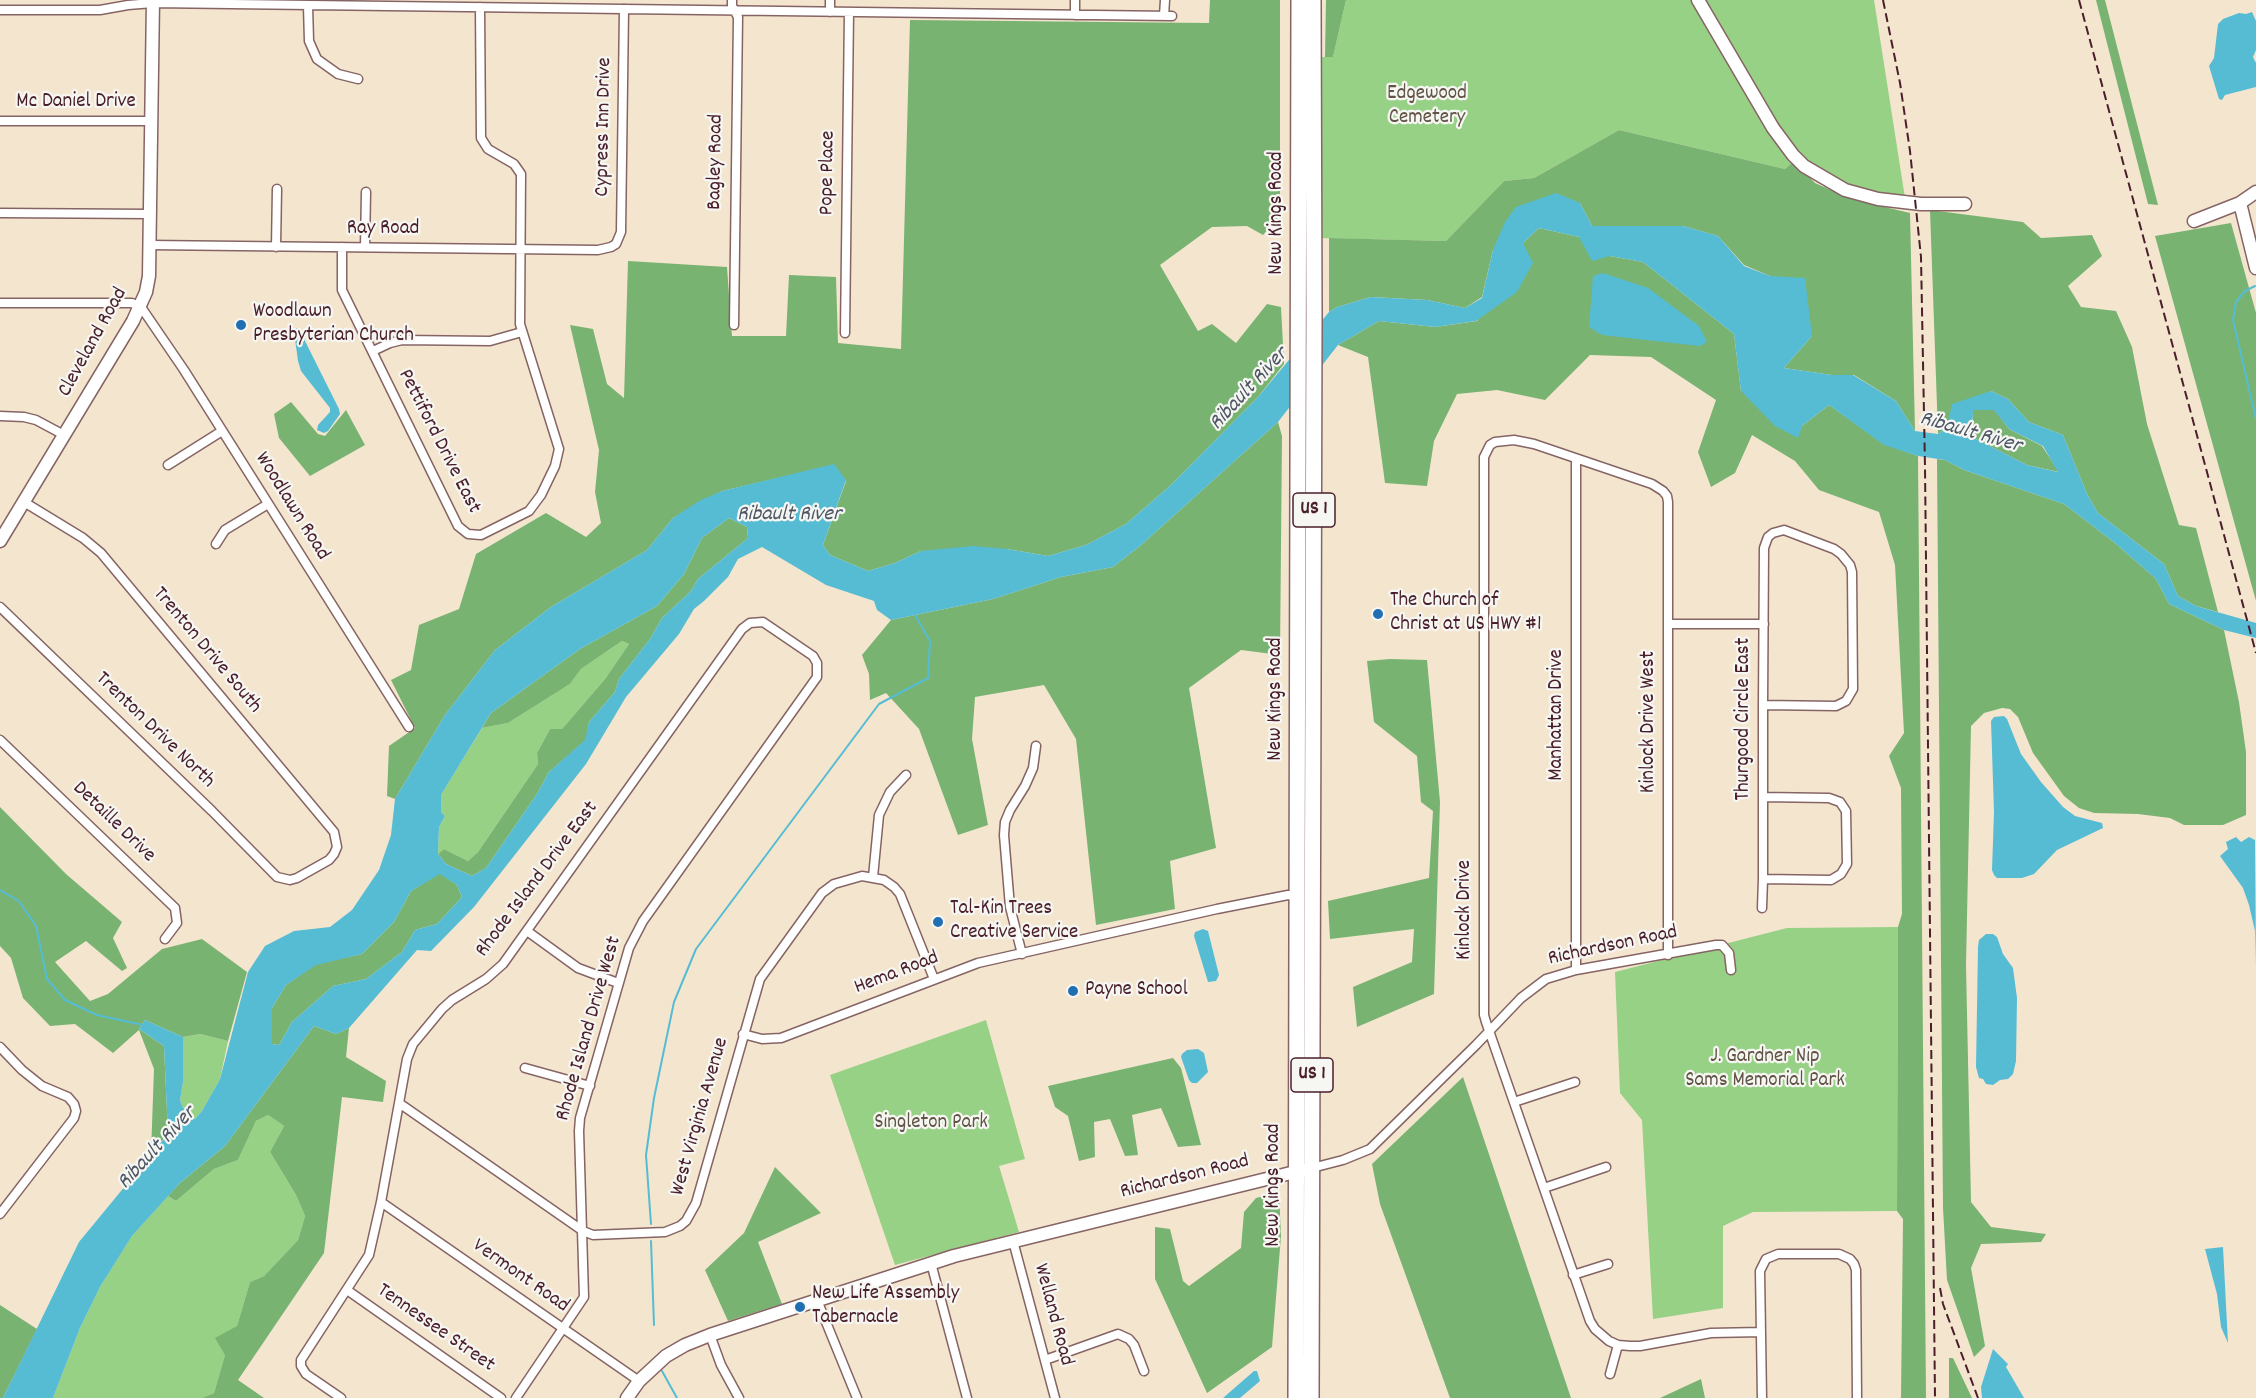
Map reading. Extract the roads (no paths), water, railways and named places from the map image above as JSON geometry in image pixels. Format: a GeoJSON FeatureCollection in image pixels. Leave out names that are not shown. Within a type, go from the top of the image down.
{"type":"FeatureCollection","features":[{"type":"Feature","properties":{"kind":"highway","name":"New Kings Road"},"geometry":{"type":"LineString","coordinates":[[1296,1398],[1297,1172],[1305,897],[1306,671],[1314,400],[1314,315],[1299,0]]}},
{"type":"Feature","properties":{"kind":"highway","name":"New Kings Road"},"geometry":{"type":"LineString","coordinates":[[1306,671],[1299,327],[1313,0]]}},
{"type":"Feature","properties":{"kind":"highway","name":"New Kings Road"},"geometry":{"type":"LineString","coordinates":[[1305,897],[1312,1168],[1311,1398]]}},
{"type":"Feature","properties":{"kind":"street","name":"Bagley Road"},"geometry":{"type":"LineString","coordinates":[[732,0],[738,17],[734,325]]}},
{"type":"Feature","properties":{"kind":"street"},"geometry":{"type":"LineString","coordinates":[[830,0],[830,12]]}},
{"type":"Feature","properties":{"kind":"street"},"geometry":{"type":"LineString","coordinates":[[1074,15],[1075,0]]}},
{"type":"Feature","properties":{"kind":"street"},"geometry":{"type":"LineString","coordinates":[[0,10],[100,10],[153,2],[308,6],[1168,16],[1165,0]]}},
{"type":"Feature","properties":{"kind":"street"},"geometry":{"type":"LineString","coordinates":[[1698,0],[1773,128],[1804,166],[1845,190],[1878,199],[1921,204],[1965,204]]}},
{"type":"Feature","properties":{"kind":"street","name":"Cleveland Road"},"geometry":{"type":"LineString","coordinates":[[0,541],[4,528],[24,502],[141,307],[149,276],[153,2]]}},
{"type":"Feature","properties":{"kind":"street"},"geometry":{"type":"LineString","coordinates":[[308,6],[309,41],[317,59],[330,71],[358,79]]}},
{"type":"Feature","properties":{"kind":"street","name":"Pettiford Drive East"},"geometry":{"type":"LineString","coordinates":[[342,247],[342,290],[458,526],[468,534],[481,535],[517,518],[536,504],[555,466],[559,449],[520,324],[521,174],[514,164],[488,149],[481,138],[480,7]]}},
{"type":"Feature","properties":{"kind":"street","name":"Cypress Inn Drive"},"geometry":{"type":"LineString","coordinates":[[616,244],[621,232],[624,9]]}},
{"type":"Feature","properties":{"kind":"street","name":"Pope Place"},"geometry":{"type":"LineString","coordinates":[[845,333],[849,12]]}},
{"type":"Feature","properties":{"kind":"street","name":"Mc Daniel Drive"},"geometry":{"type":"LineString","coordinates":[[0,121],[151,121]]}},
{"type":"Feature","properties":{"kind":"street"},"geometry":{"type":"LineString","coordinates":[[276,247],[277,189]]}},
{"type":"Feature","properties":{"kind":"street"},"geometry":{"type":"LineString","coordinates":[[365,247],[366,192]]}},
{"type":"Feature","properties":{"kind":"street"},"geometry":{"type":"LineString","coordinates":[[2194,221],[2240,203],[2256,192]]}},
{"type":"Feature","properties":{"kind":"street"},"geometry":{"type":"LineString","coordinates":[[2240,203],[2256,268]]}},
{"type":"Feature","properties":{"kind":"street"},"geometry":{"type":"LineString","coordinates":[[0,213],[150,214]]}},
{"type":"Feature","properties":{"kind":"street","name":"Ray Road"},"geometry":{"type":"LineString","coordinates":[[149,245],[598,250],[616,244]]}},
{"type":"Feature","properties":{"kind":"street"},"geometry":{"type":"LineString","coordinates":[[0,303],[132,303],[141,307]]}},
{"type":"Feature","properties":{"kind":"street","name":"Woodlawn Road"},"geometry":{"type":"LineString","coordinates":[[141,307],[409,726]]}},
{"type":"Feature","properties":{"kind":"street"},"geometry":{"type":"LineString","coordinates":[[373,351],[402,340],[490,341],[522,332]]}},
{"type":"Feature","properties":{"kind":"street"},"geometry":{"type":"LineString","coordinates":[[0,416],[36,420],[64,435]]}},
{"type":"Feature","properties":{"kind":"street"},"geometry":{"type":"LineString","coordinates":[[168,465],[222,431]]}},
{"type":"Feature","properties":{"kind":"street","name":"Kinlock Drive"},"geometry":{"type":"LineString","coordinates":[[1576,459],[1534,444],[1504,439],[1490,445],[1484,457],[1484,1015],[1590,1322],[1602,1336],[1618,1345]]}},
{"type":"Feature","properties":{"kind":"street","name":"Kinlock Drive West"},"geometry":{"type":"LineString","coordinates":[[1576,459],[1652,484],[1663,491],[1668,502],[1668,954]]}},
{"type":"Feature","properties":{"kind":"street","name":"Manhattan Drive"},"geometry":{"type":"LineString","coordinates":[[1576,459],[1576,970]]}},
{"type":"Feature","properties":{"kind":"street","name":"Trenton Drive South"},"geometry":{"type":"LineString","coordinates":[[24,502],[83,538],[101,553],[333,832],[337,847],[329,860],[297,878],[283,880]]}},
{"type":"Feature","properties":{"kind":"street"},"geometry":{"type":"LineString","coordinates":[[216,544],[225,530],[268,504]]}},
{"type":"Feature","properties":{"kind":"street","name":"Thurgood Circle East"},"geometry":{"type":"LineString","coordinates":[[1762,908],[1763,879],[1763,705],[1764,548],[1768,537],[1773,532],[1784,530],[1834,549],[1846,560],[1852,572],[1853,689],[1846,701],[1836,706],[1763,705]]}},
{"type":"Feature","properties":{"kind":"street","name":"Trenton Drive North"},"geometry":{"type":"LineString","coordinates":[[0,607],[212,811],[272,873],[283,880]]}},
{"type":"Feature","properties":{"kind":"street","name":"Rhode Island Drive East"},"geometry":{"type":"LineString","coordinates":[[341,1398],[306,1374],[301,1366],[304,1354],[369,1255],[407,1059],[413,1044],[452,1000],[486,979],[503,964],[742,629],[757,621],[769,625],[813,656],[818,670]]}},
{"type":"Feature","properties":{"kind":"street"},"geometry":{"type":"LineString","coordinates":[[1668,624],[1764,624]]}},
{"type":"Feature","properties":{"kind":"street","name":"Rhode Island Drive West"},"geometry":{"type":"LineString","coordinates":[[516,1398],[584,1296],[580,1118],[629,948],[643,921],[814,681],[818,670]]}},
{"type":"Feature","properties":{"kind":"street","name":"Detaille Drive"},"geometry":{"type":"LineString","coordinates":[[0,740],[175,908],[177,923],[165,939]]}},
{"type":"Feature","properties":{"kind":"street"},"geometry":{"type":"LineString","coordinates":[[1022,954],[1010,907],[1004,835],[1005,822],[1010,810],[1026,786],[1033,768],[1036,746]]}},
{"type":"Feature","properties":{"kind":"street"},"geometry":{"type":"LineString","coordinates":[[906,775],[890,792],[879,815],[873,877],[884,880],[900,894],[934,979]]}},
{"type":"Feature","properties":{"kind":"street"},"geometry":{"type":"LineString","coordinates":[[1763,797],[1829,798],[1840,802],[1846,811],[1846,864],[1841,874],[1831,880],[1763,879]]}},
{"type":"Feature","properties":{"kind":"street","name":"West Virginia Avenue"},"geometry":{"type":"LineString","coordinates":[[399,1103],[583,1231],[593,1235],[659,1233],[672,1230],[686,1221],[696,1203],[760,979],[814,901],[834,884],[862,876],[873,877]]}},
{"type":"Feature","properties":{"kind":"street","name":"Hema Road"},"geometry":{"type":"LineString","coordinates":[[743,1034],[762,1039],[781,1038],[978,963],[1209,911],[1288,896],[1305,897]]}},
{"type":"Feature","properties":{"kind":"street"},"geometry":{"type":"LineString","coordinates":[[526,931],[578,968],[618,983]]}},
{"type":"Feature","properties":{"kind":"street","name":"Richardson Road"},"geometry":{"type":"LineString","coordinates":[[627,1398],[639,1381],[666,1356],[710,1335],[931,1263],[1360,1155],[1370,1149],[1521,998],[1537,984],[1557,975],[1716,945],[1722,945],[1729,953],[1731,970]]}},
{"type":"Feature","properties":{"kind":"street"},"geometry":{"type":"LineString","coordinates":[[0,1047],[22,1070],[42,1086],[68,1097],[76,1111],[74,1118],[0,1213]]}},
{"type":"Feature","properties":{"kind":"street"},"geometry":{"type":"LineString","coordinates":[[525,1068],[590,1086]]}},
{"type":"Feature","properties":{"kind":"street"},"geometry":{"type":"LineString","coordinates":[[1514,1102],[1575,1082]]}},
{"type":"Feature","properties":{"kind":"street"},"geometry":{"type":"LineString","coordinates":[[1544,1188],[1606,1167]]}},
{"type":"Feature","properties":{"kind":"street","name":"Vermont Road"},"geometry":{"type":"LineString","coordinates":[[381,1202],[639,1381]]}},
{"type":"Feature","properties":{"kind":"street","name":"Welland Road"},"geometry":{"type":"LineString","coordinates":[[1013,1241],[1055,1398]]}},
{"type":"Feature","properties":{"kind":"street"},"geometry":{"type":"LineString","coordinates":[[1762,1398],[1760,1271],[1766,1259],[1778,1254],[1839,1254],[1850,1259],[1856,1270],[1857,1398]]}},
{"type":"Feature","properties":{"kind":"street"},"geometry":{"type":"LineString","coordinates":[[931,1263],[967,1398]]}},
{"type":"Feature","properties":{"kind":"street"},"geometry":{"type":"LineString","coordinates":[[1573,1275],[1608,1264]]}},
{"type":"Feature","properties":{"kind":"street","name":"Tennessee Street"},"geometry":{"type":"LineString","coordinates":[[347,1290],[501,1398]]}},
{"type":"Feature","properties":{"kind":"street"},"geometry":{"type":"LineString","coordinates":[[817,1300],[857,1398]]}},
{"type":"Feature","properties":{"kind":"street"},"geometry":{"type":"LineString","coordinates":[[1610,1374],[1618,1345],[1640,1346],[1711,1333],[1761,1332]]}},
{"type":"Feature","properties":{"kind":"street"},"geometry":{"type":"LineString","coordinates":[[1045,1360],[1118,1334],[1130,1339],[1144,1371]]}},
{"type":"Feature","properties":{"kind":"street"},"geometry":{"type":"LineString","coordinates":[[710,1335],[721,1365],[739,1398]]}},
{"type":"Feature","properties":{"kind":"water"},"geometry":{"type":"Polygon","coordinates":[[[2252,12],[2256,21],[2256,50],[2253,57],[2256,63],[2256,87],[2225,95],[2222,100],[2219,99],[2209,66],[2214,58],[2218,24],[2223,19],[2239,13],[2252,12]]]}},
{"type":"Feature","properties":{"kind":"water","name":"Ribault River"},"geometry":{"type":"Polygon","coordinates":[[[1556,193],[1580,203],[1592,226],[1683,226],[1718,236],[1744,266],[1770,276],[1805,278],[1812,336],[1784,368],[1832,375],[1853,375],[1896,401],[1915,431],[1938,434],[1947,427],[1952,404],[1991,391],[2008,399],[2029,422],[2063,435],[2087,494],[2098,513],[2164,564],[2178,596],[2196,606],[2256,623],[2256,638],[2224,630],[2169,604],[2156,579],[2115,543],[2064,504],[1964,470],[1945,460],[1918,456],[1884,445],[1829,405],[1802,426],[1798,438],[1775,426],[1741,391],[1734,334],[1643,262],[1610,256],[1592,261],[1579,237],[1539,228],[1523,243],[1533,263],[1517,292],[1476,321],[1435,327],[1379,321],[1338,345],[1278,422],[1140,546],[1113,567],[1061,577],[993,599],[891,620],[877,610],[874,601],[826,585],[762,547],[738,559],[728,577],[694,609],[679,634],[626,697],[586,764],[474,907],[431,951],[417,950],[349,1028],[336,1034],[314,1026],[225,1146],[180,1183],[132,1236],[100,1287],[80,1328],[53,1398],[3,1398],[79,1242],[168,1134],[164,1046],[139,1029],[145,1020],[183,1037],[183,1082],[180,1100],[183,1108],[188,1111],[187,1118],[195,1119],[220,1079],[248,972],[265,946],[294,931],[330,927],[352,910],[379,870],[391,835],[395,799],[445,715],[495,650],[551,607],[647,550],[673,518],[699,501],[722,491],[834,464],[846,480],[823,545],[830,555],[868,571],[895,563],[921,551],[973,546],[1048,556],[1086,545],[1126,524],[1171,485],[1258,397],[1329,312],[1337,307],[1371,297],[1427,300],[1465,308],[1482,298],[1493,250],[1505,222],[1516,207],[1556,193]],[[1973,410],[1972,437],[2027,465],[2058,472],[2043,446],[2009,429],[1994,410],[1973,410]],[[729,518],[702,538],[684,574],[657,606],[580,649],[491,713],[441,795],[441,812],[445,816],[439,827],[438,854],[446,864],[472,876],[486,868],[537,794],[549,772],[585,740],[589,722],[615,692],[619,679],[650,639],[662,618],[691,591],[698,579],[748,538],[747,527],[729,518]],[[440,874],[411,891],[394,922],[362,954],[316,965],[286,985],[272,1008],[272,1044],[279,1045],[292,1022],[333,986],[366,979],[402,952],[415,930],[437,924],[462,897],[457,885],[440,874]]]}},
{"type":"Feature","properties":{"kind":"water"},"geometry":{"type":"Polygon","coordinates":[[[1603,273],[1648,288],[1699,326],[1707,342],[1700,346],[1602,335],[1589,327],[1593,276],[1603,273]]]}},
{"type":"Feature","properties":{"kind":"water"},"geometry":{"type":"Polygon","coordinates":[[[296,328],[299,329],[339,409],[340,414],[324,433],[317,430],[318,425],[330,412],[330,408],[301,371],[294,332],[296,328]]]}},
{"type":"Feature","properties":{"kind":"water"},"geometry":{"type":"Polygon","coordinates":[[[2004,716],[2021,754],[2063,807],[2075,816],[2102,823],[2103,828],[2057,850],[2034,874],[2022,878],[1997,878],[1992,870],[1994,812],[1991,721],[1994,717],[2004,716]]]}},
{"type":"Feature","properties":{"kind":"water"},"geometry":{"type":"Polygon","coordinates":[[[2236,837],[2241,842],[2249,837],[2255,840],[2256,966],[2255,931],[2249,905],[2243,888],[2220,856],[2228,849],[2226,842],[2236,837]]]}},
{"type":"Feature","properties":{"kind":"water"},"geometry":{"type":"Polygon","coordinates":[[[1203,929],[1208,931],[1219,975],[1216,981],[1208,982],[1194,936],[1195,932],[1203,929]]]}},
{"type":"Feature","properties":{"kind":"water"},"geometry":{"type":"Polygon","coordinates":[[[1986,934],[1993,934],[1997,937],[2003,954],[2013,968],[2017,998],[2016,1061],[2013,1074],[2008,1079],[2000,1080],[1993,1085],[1986,1084],[1983,1079],[1979,1078],[1976,1067],[1978,947],[1979,940],[1986,934]]]}},
{"type":"Feature","properties":{"kind":"water"},"geometry":{"type":"Polygon","coordinates":[[[1198,1049],[1204,1053],[1208,1072],[1197,1083],[1192,1083],[1181,1057],[1187,1050],[1198,1049]]]}},
{"type":"Feature","properties":{"kind":"water"},"geometry":{"type":"Polygon","coordinates":[[[2223,1247],[2228,1343],[2221,1327],[2217,1294],[2205,1249],[2223,1247]]]}},
{"type":"Feature","properties":{"kind":"water"},"geometry":{"type":"Polygon","coordinates":[[[1993,1349],[2008,1364],[2006,1367],[2024,1398],[1982,1398],[1981,1387],[1993,1349]]]}},
{"type":"Feature","properties":{"kind":"water"},"geometry":{"type":"Polygon","coordinates":[[[1254,1371],[1257,1371],[1260,1381],[1240,1398],[1223,1398],[1254,1371]]]}},
{"type":"Feature","properties":{"kind":"waterway"},"geometry":{"type":"LineString","coordinates":[[2255,286],[2245,291],[2236,302],[2233,320],[2256,419]]}},
{"type":"Feature","properties":{"kind":"waterway"},"geometry":{"type":"LineString","coordinates":[[651,1224],[646,1155],[654,1098],[674,1002],[696,949],[879,704],[928,678],[930,641],[915,615]]}},
{"type":"Feature","properties":{"kind":"waterway"},"geometry":{"type":"LineString","coordinates":[[0,890],[19,901],[36,926],[47,979],[65,1000],[97,1015],[143,1025]]}},
{"type":"Feature","properties":{"kind":"waterway"},"geometry":{"type":"LineString","coordinates":[[651,1241],[654,1325]]}},
{"type":"Feature","properties":{"kind":"waterway"},"geometry":{"type":"LineString","coordinates":[[662,1371],[677,1398]]}},
{"type":"Feature","properties":{"kind":"railway"},"geometry":{"type":"LineString","coordinates":[[1883,0],[1900,83],[1921,257],[1935,1398]]}},
{"type":"Feature","properties":{"kind":"railway"},"geometry":{"type":"LineString","coordinates":[[2079,0],[2256,653]]}},
{"type":"Feature","properties":{"kind":"railway"},"geometry":{"type":"LineString","coordinates":[[1940,1288],[1943,1304],[1978,1398]]}},
{"type":"Feature","properties":{"kind":"place","name":"Woodlawn Presbyterian Church"},"geometry":{"type":"Point","coordinates":[241,325]}},
{"type":"Feature","properties":{"kind":"place","name":"The Church of Christ at US HWY #1"},"geometry":{"type":"Point","coordinates":[1378,614]}},
{"type":"Feature","properties":{"kind":"place","name":"Tal-Kin Trees Creative Service"},"geometry":{"type":"Point","coordinates":[938,922]}},
{"type":"Feature","properties":{"kind":"place","name":"Payne School"},"geometry":{"type":"Point","coordinates":[1073,991]}},
{"type":"Feature","properties":{"kind":"place","name":"New Life Assembly Tabernacle"},"geometry":{"type":"Point","coordinates":[800,1307]}},
{"type":"Feature","properties":{"kind":"park label","name":"Edgewood Cemetery"},"geometry":{"type":"Point","coordinates":[1427,107]}},
{"type":"Feature","properties":{"kind":"park label","name":"J. Gardner Nip Sams Memorial Park"},"geometry":{"type":"Point","coordinates":[1765,1070]}},
{"type":"Feature","properties":{"kind":"park label","name":"Singleton Park"},"geometry":{"type":"Point","coordinates":[931,1124]}}]}
